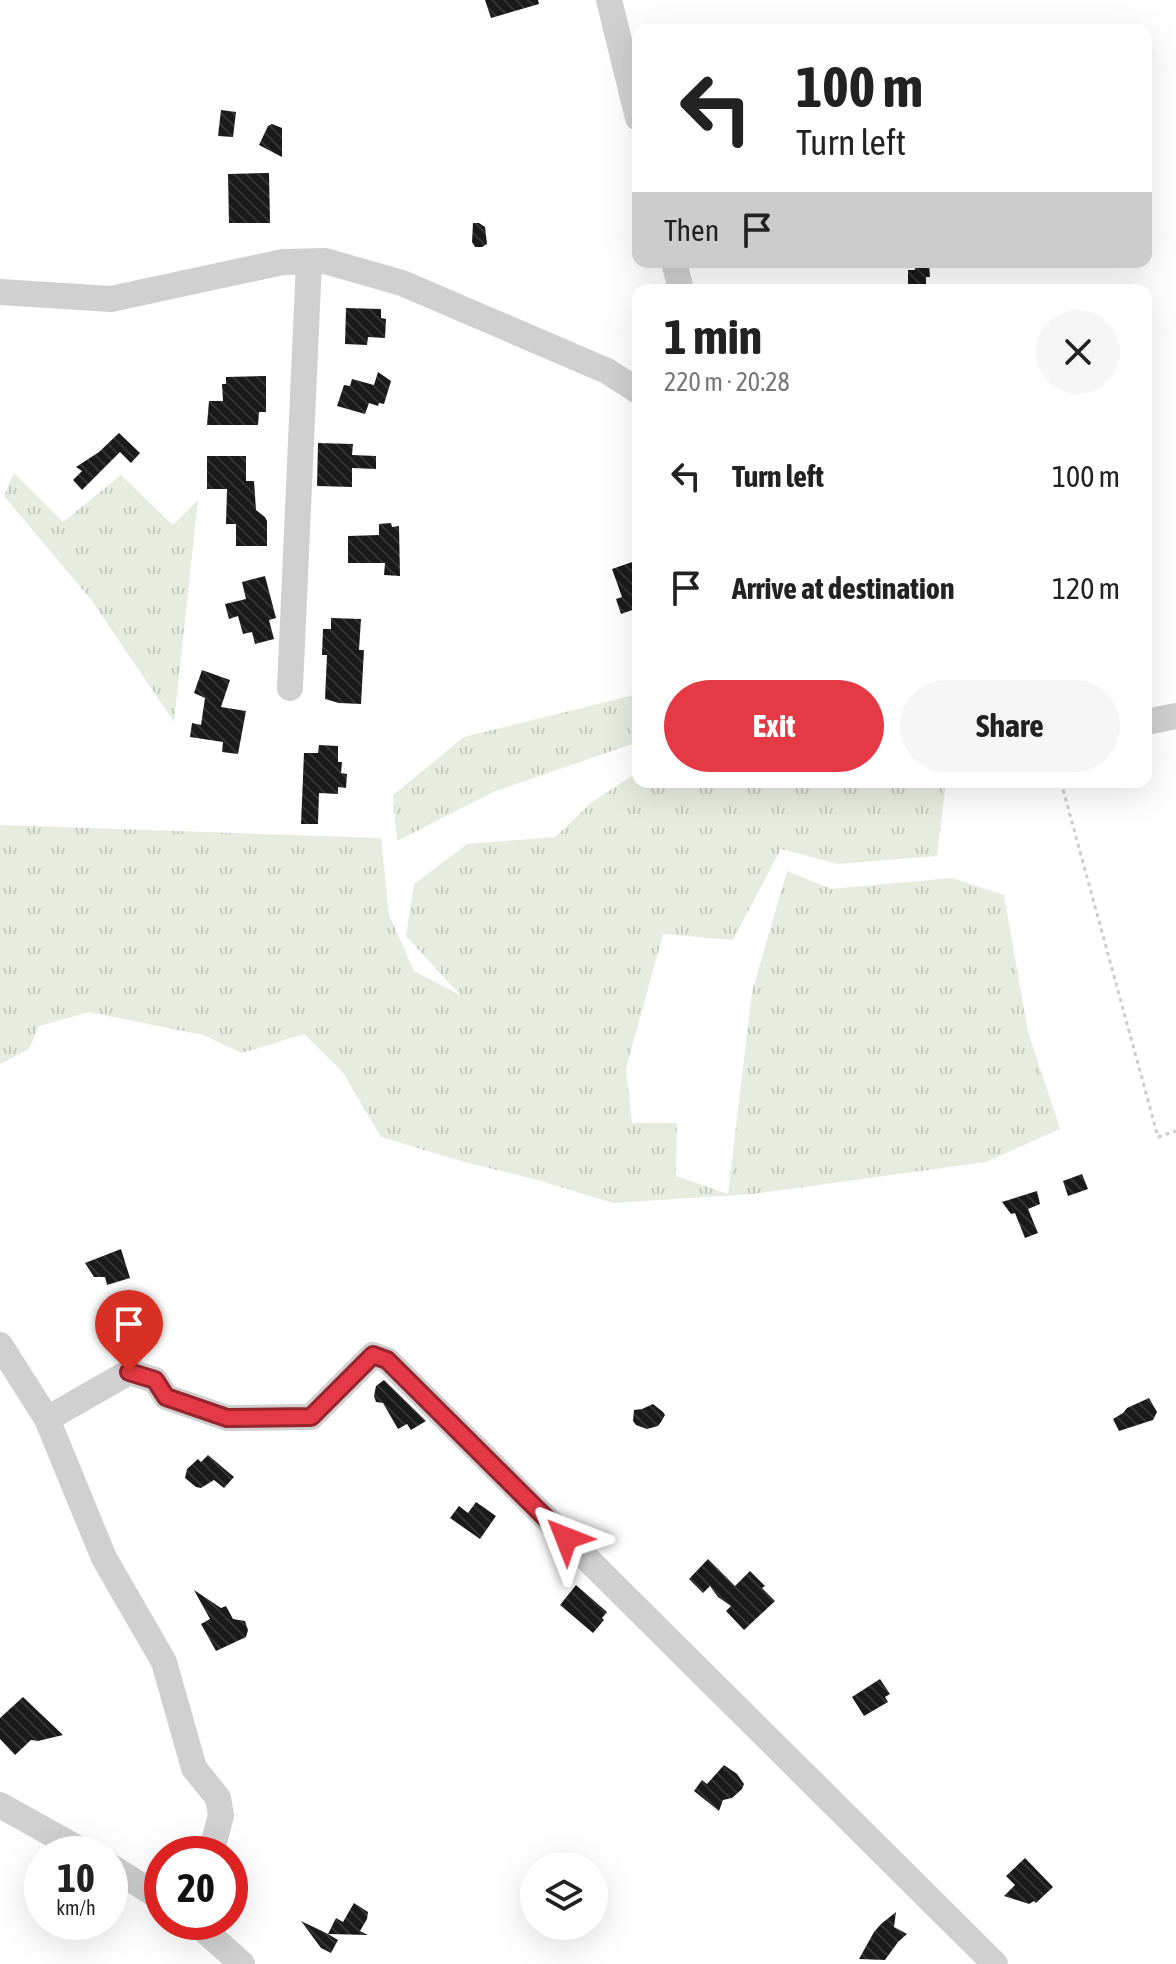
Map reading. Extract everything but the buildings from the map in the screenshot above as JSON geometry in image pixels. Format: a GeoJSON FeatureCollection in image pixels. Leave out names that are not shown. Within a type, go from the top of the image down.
{"type":"FeatureCollection","features":[{"type":"Feature","properties":{"kind":"street"},"geometry":{"type":"LineString","coordinates":[[609,0],[632,94]]}},
{"type":"Feature","properties":{"kind":"street"},"geometry":{"type":"LineString","coordinates":[[0,292],[111,299],[283,262],[325,261],[402,283],[607,371],[632,387]]}},
{"type":"Feature","properties":{"kind":"street"},"geometry":{"type":"LineString","coordinates":[[290,688],[309,262]]}},
{"type":"Feature","properties":{"kind":"street"},"geometry":{"type":"LineString","coordinates":[[1152,721],[1176,716]]}},
{"type":"Feature","properties":{"kind":"street"},"geometry":{"type":"LineString","coordinates":[[0,1345],[47,1419],[104,1558],[164,1662],[194,1768],[218,1798],[221,1815],[216,1836]]}},
{"type":"Feature","properties":{"kind":"street"},"geometry":{"type":"LineString","coordinates":[[47,1419],[129,1372],[155,1380],[166,1397],[227,1418],[311,1417],[373,1355],[387,1360],[995,1964]]}},
{"type":"Feature","properties":{"kind":"street"},"geometry":{"type":"LineString","coordinates":[[0,1805],[56,1836]]}},
{"type":"Feature","properties":{"kind":"street"},"geometry":{"type":"LineString","coordinates":[[215,1940],[242,1964]]}},
{"type":"Feature","properties":{"kind":"path"},"geometry":{"type":"LineString","coordinates":[[1063,788],[1158,1137],[1176,1131]]}},
{"type":"Feature","properties":{"kind":"green space"},"geometry":{"type":"Polygon","coordinates":[[[14,473],[63,522],[121,475],[173,525],[198,500],[174,722],[92,601],[4,496],[14,473]]]}},
{"type":"Feature","properties":{"kind":"green space"},"geometry":{"type":"Polygon","coordinates":[[[632,695],[632,744],[493,792],[397,841],[393,795],[464,737],[632,695]]]}},
{"type":"Feature","properties":{"kind":"green space"},"geometry":{"type":"Polygon","coordinates":[[[632,776],[632,788],[945,788],[937,856],[838,864],[781,849],[733,940],[663,934],[626,1069],[632,1123],[677,1123],[676,1176],[728,1194],[752,992],[787,871],[831,889],[952,878],[1004,895],[1028,1032],[1060,1129],[986,1162],[753,1194],[613,1203],[381,1137],[342,1071],[304,1034],[242,1053],[203,1035],[89,1012],[39,1026],[29,1049],[0,1064],[0,825],[381,838],[389,915],[414,971],[460,995],[406,936],[414,884],[467,844],[555,837],[592,802],[632,776]]]}},
{"type":"Feature","properties":{"kind":"route"},"geometry":{"type":"LineString","coordinates":[[129,1372],[155,1380],[166,1397],[227,1418],[311,1417],[373,1355],[387,1360],[566,1538]]}}]}
